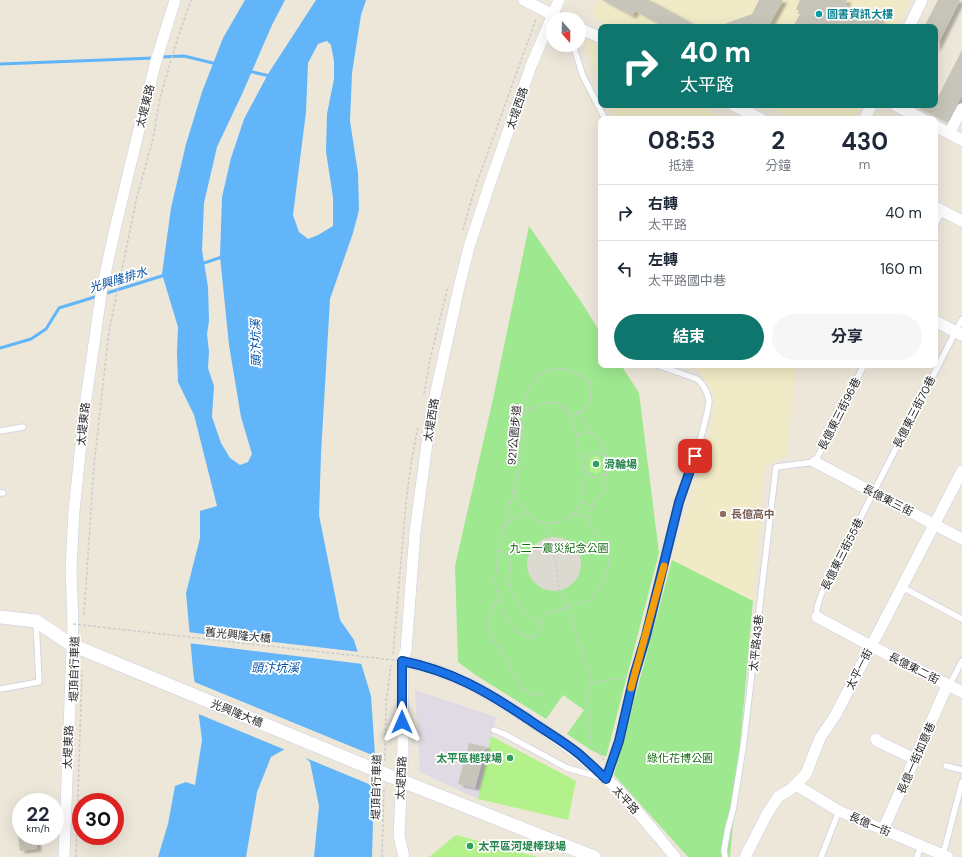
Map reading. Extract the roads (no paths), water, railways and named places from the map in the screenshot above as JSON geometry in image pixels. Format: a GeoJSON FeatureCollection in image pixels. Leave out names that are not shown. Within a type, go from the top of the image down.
{"type":"FeatureCollection","features":[{"type":"Feature","properties":{"kind":"street","name":"太堤東路"},"geometry":{"type":"LineString","coordinates":[[64,857],[72,645],[78,625],[71,568],[74,511],[85,406],[102,288],[142,117],[156,62],[175,0]]}},
{"type":"Feature","properties":{"kind":"street"},"geometry":{"type":"LineString","coordinates":[[524,0],[546,12]]}},
{"type":"Feature","properties":{"kind":"street","name":"太堤西路"},"geometry":{"type":"LineString","coordinates":[[557,12],[559,0]]}},
{"type":"Feature","properties":{"kind":"street"},"geometry":{"type":"LineString","coordinates":[[910,24],[922,0]]}},
{"type":"Feature","properties":{"kind":"street"},"geometry":{"type":"LineString","coordinates":[[586,31],[598,37]]}},
{"type":"Feature","properties":{"kind":"street","name":"太堤西路"},"geometry":{"type":"LineString","coordinates":[[404,857],[399,836],[402,781],[402,661],[406,650],[415,532],[431,414],[459,287],[470,247],[489,186],[532,66],[546,38]]}},
{"type":"Feature","properties":{"kind":"street"},"geometry":{"type":"LineString","coordinates":[[739,108],[755,116]]}},
{"type":"Feature","properties":{"kind":"street"},"geometry":{"type":"LineString","coordinates":[[901,108],[916,116]]}},
{"type":"Feature","properties":{"kind":"street"},"geometry":{"type":"LineString","coordinates":[[949,133],[962,109]]}},
{"type":"Feature","properties":{"kind":"street"},"geometry":{"type":"LineString","coordinates":[[938,128],[962,140]]}},
{"type":"Feature","properties":{"kind":"street"},"geometry":{"type":"LineString","coordinates":[[939,209],[962,221]]}},
{"type":"Feature","properties":{"kind":"street"},"geometry":{"type":"LineString","coordinates":[[938,322],[959,333]]}},
{"type":"Feature","properties":{"kind":"street","name":"長億東三街"},"geometry":{"type":"LineString","coordinates":[[815,462],[962,539]]}},
{"type":"Feature","properties":{"kind":"street","name":"太平一街"},"geometry":{"type":"LineString","coordinates":[[745,857],[767,814],[778,797],[796,785],[806,774],[820,738],[835,716],[962,471]]}},
{"type":"Feature","properties":{"kind":"street"},"geometry":{"type":"LineString","coordinates":[[0,617],[36,621]]}},
{"type":"Feature","properties":{"kind":"street","name":"長億東二街"},"geometry":{"type":"LineString","coordinates":[[817,617],[947,686],[962,692]]}},
{"type":"Feature","properties":{"kind":"street","name":"光興隆大橋"},"geometry":{"type":"LineString","coordinates":[[36,621],[72,645],[402,781]]}},
{"type":"Feature","properties":{"kind":"street","name":"太平路"},"geometry":{"type":"LineString","coordinates":[[402,661],[422,665],[449,674],[487,692],[608,774],[675,857]]}},
{"type":"Feature","properties":{"kind":"street","name":"長億一街如意巷"},"geometry":{"type":"LineString","coordinates":[[883,830],[947,686]]}},
{"type":"Feature","properties":{"kind":"street"},"geometry":{"type":"LineString","coordinates":[[876,738],[877,741],[915,759]]}},
{"type":"Feature","properties":{"kind":"street"},"geometry":{"type":"LineString","coordinates":[[402,781],[594,857]]}},
{"type":"Feature","properties":{"kind":"street","name":"長億一街"},"geometry":{"type":"LineString","coordinates":[[796,785],[839,812],[945,856]]}},
{"type":"Feature","properties":{"kind":"lane"},"geometry":{"type":"LineString","coordinates":[[575,52],[583,76],[598,105]]}},
{"type":"Feature","properties":{"kind":"lane","name":"長億東三街70巷"},"geometry":{"type":"LineString","coordinates":[[873,492],[959,333],[962,319]]}},
{"type":"Feature","properties":{"kind":"lane"},"geometry":{"type":"LineString","coordinates":[[494,730],[567,768],[608,774],[619,741],[634,676],[646,636],[679,502],[700,441],[708,410],[709,401],[703,385],[697,379],[666,368]]}},
{"type":"Feature","properties":{"kind":"lane","name":"長億東三街96巷"},"geometry":{"type":"LineString","coordinates":[[815,462],[862,368]]}},
{"type":"Feature","properties":{"kind":"lane"},"geometry":{"type":"LineString","coordinates":[[0,431],[23,427]]}},
{"type":"Feature","properties":{"kind":"lane","name":"太平路43巷"},"geometry":{"type":"LineString","coordinates":[[725,857],[724,851],[743,748],[776,467],[815,462]]}},
{"type":"Feature","properties":{"kind":"lane","name":"長億東三街55巷"},"geometry":{"type":"LineString","coordinates":[[817,617],[817,608],[821,595],[873,492]]}},
{"type":"Feature","properties":{"kind":"lane"},"geometry":{"type":"LineString","coordinates":[[902,587],[962,619]]}},
{"type":"Feature","properties":{"kind":"lane"},"geometry":{"type":"LineString","coordinates":[[0,690],[39,682],[36,621]]}},
{"type":"Feature","properties":{"kind":"lane"},"geometry":{"type":"LineString","coordinates":[[947,686],[951,682],[962,661]]}},
{"type":"Feature","properties":{"kind":"lane"},"geometry":{"type":"LineString","coordinates":[[946,766],[962,770]]}},
{"type":"Feature","properties":{"kind":"lane"},"geometry":{"type":"LineString","coordinates":[[945,856],[962,782]]}},
{"type":"Feature","properties":{"kind":"lane"},"geometry":{"type":"LineString","coordinates":[[821,857],[839,812]]}},
{"type":"Feature","properties":{"kind":"lane"},"geometry":{"type":"LineString","coordinates":[[916,857],[921,846]]}},
{"type":"Feature","properties":{"kind":"water","name":"頭汴坑溪"},"geometry":{"type":"Polygon","coordinates":[[[245,0],[285,0],[272,25],[217,147],[204,203],[202,250],[208,287],[208,368],[214,386],[212,417],[221,443],[230,458],[240,465],[248,462],[252,454],[241,417],[229,345],[220,256],[222,197],[231,158],[244,119],[268,74],[316,0],[366,0],[361,15],[352,73],[350,121],[358,173],[359,210],[353,233],[330,299],[319,515],[340,620],[354,640],[371,696],[375,755],[372,857],[314,857],[319,806],[310,762],[296,748],[285,749],[271,757],[257,792],[246,857],[158,857],[168,824],[175,786],[186,782],[195,785],[202,740],[193,670],[186,593],[200,538],[200,511],[217,506],[194,415],[178,382],[178,327],[162,274],[171,208],[186,144],[202,92],[223,38],[245,0]],[[327,41],[318,44],[308,63],[306,112],[293,215],[299,232],[308,239],[333,226],[333,197],[326,152],[327,114],[334,79],[334,61],[331,45],[327,41]]]}},
{"type":"Feature","properties":{"kind":"waterway"},"geometry":{"type":"LineString","coordinates":[[160,57],[184,56],[217,64]]}},
{"type":"Feature","properties":{"kind":"waterway"},"geometry":{"type":"LineString","coordinates":[[0,64],[154,58]]}},
{"type":"Feature","properties":{"kind":"waterway"},"geometry":{"type":"LineString","coordinates":[[248,71],[270,76]]}},
{"type":"Feature","properties":{"kind":"waterway","name":"光興隆排水"},"geometry":{"type":"LineString","coordinates":[[201,264],[222,257]]}},
{"type":"Feature","properties":{"kind":"waterway","name":"光興隆排水"},"geometry":{"type":"LineString","coordinates":[[104,294],[165,275]]}},
{"type":"Feature","properties":{"kind":"waterway","name":"光興隆排水"},"geometry":{"type":"LineString","coordinates":[[0,348],[31,339],[46,329],[59,308],[98,296]]}},
{"type":"Feature","properties":{"kind":"place","name":"圖書資訊大樓"},"geometry":{"type":"Point","coordinates":[819,14]}},
{"type":"Feature","properties":{"kind":"place","name":"滑輪場"},"geometry":{"type":"Point","coordinates":[596,464]}},
{"type":"Feature","properties":{"kind":"place","name":"長億高中"},"geometry":{"type":"Point","coordinates":[723,514]}},
{"type":"Feature","properties":{"kind":"place","name":"太平區槌球場"},"geometry":{"type":"Point","coordinates":[510,758]}},
{"type":"Feature","properties":{"kind":"place","name":"太平區河堤棒球場"},"geometry":{"type":"Point","coordinates":[470,846]}},
{"type":"Feature","properties":{"kind":"park label","name":"九二一震災紀念公園"},"geometry":{"type":"Point","coordinates":[559,548]}},
{"type":"Feature","properties":{"kind":"park label","name":"綠化花博公園"},"geometry":{"type":"Point","coordinates":[680,758]}}]}
